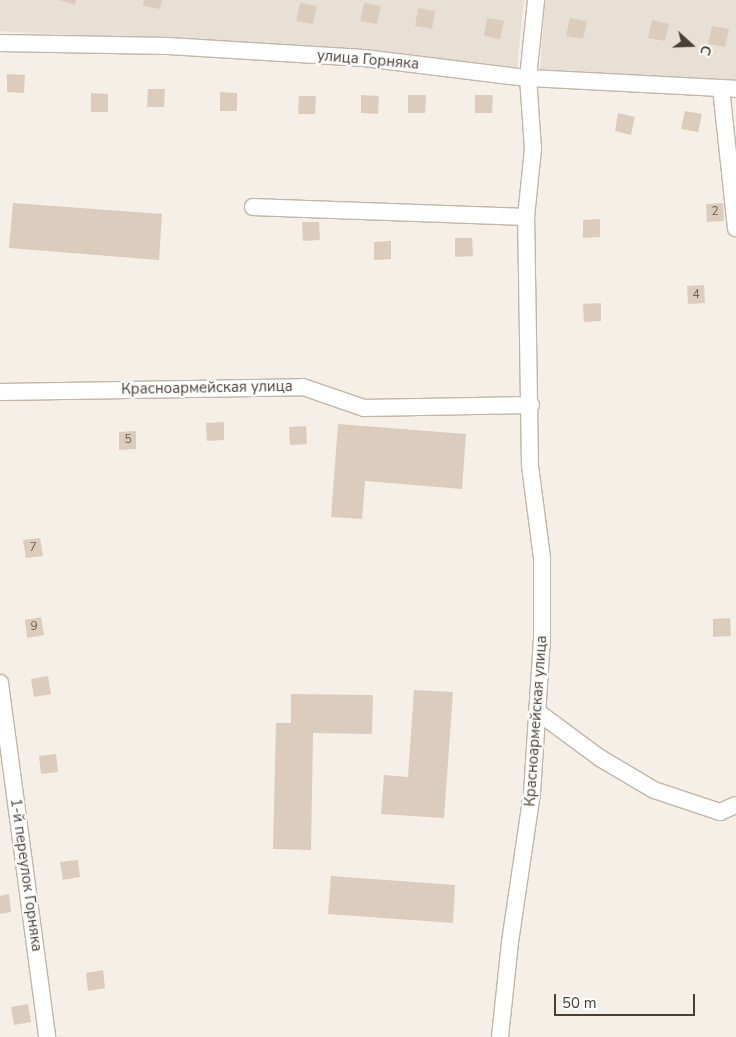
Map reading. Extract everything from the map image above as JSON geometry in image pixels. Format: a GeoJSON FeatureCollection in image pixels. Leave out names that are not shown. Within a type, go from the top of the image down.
{"type":"FeatureCollection","features":[{"type":"Feature","properties":{"kind":"street","name":"Красноармейская улица"},"geometry":{"type":"LineString","coordinates":[[500,1037],[510,942],[532,793],[539,713],[542,558],[530,465],[531,405],[526,217],[533,149],[528,78],[536,0]]}},
{"type":"Feature","properties":{"kind":"street","name":"улица Горняка"},"geometry":{"type":"LineString","coordinates":[[0,43],[168,46],[364,58],[528,78],[728,88]]}},
{"type":"Feature","properties":{"kind":"street"},"geometry":{"type":"LineString","coordinates":[[728,88],[736,228]]}},
{"type":"Feature","properties":{"kind":"street"},"geometry":{"type":"LineString","coordinates":[[253,207],[526,217]]}},
{"type":"Feature","properties":{"kind":"street","name":"Красноармейская улица"},"geometry":{"type":"LineString","coordinates":[[0,392],[303,387],[364,408],[531,405]]}},
{"type":"Feature","properties":{"kind":"street","name":"1-й переулок Горняка"},"geometry":{"type":"LineString","coordinates":[[0,684],[47,1037]]}},
{"type":"Feature","properties":{"kind":"street"},"geometry":{"type":"LineString","coordinates":[[539,713],[600,758],[654,790],[720,812],[736,805]]}},
{"type":"Feature","properties":{"kind":"shaded area"},"geometry":{"type":"Polygon","coordinates":[[[0,0],[524,0],[517,68],[386,54],[0,31],[0,0]]]}},
{"type":"Feature","properties":{"kind":"shaded area"},"geometry":{"type":"Polygon","coordinates":[[[545,0],[736,0],[736,80],[540,71],[545,0]]]}},
{"type":"Feature","properties":{"kind":"building"},"geometry":{"type":"Polygon","coordinates":[[[59,0],[76,0],[75,5],[59,0]]]}},
{"type":"Feature","properties":{"kind":"building"},"geometry":{"type":"Polygon","coordinates":[[[144,0],[162,0],[160,9],[143,6],[144,0]]]}},
{"type":"Feature","properties":{"kind":"building"},"geometry":{"type":"Polygon","coordinates":[[[300,3],[317,6],[313,24],[296,21],[300,3]]]}},
{"type":"Feature","properties":{"kind":"building"},"geometry":{"type":"Polygon","coordinates":[[[364,3],[381,6],[377,24],[360,21],[364,3]]]}},
{"type":"Feature","properties":{"kind":"building"},"geometry":{"type":"Polygon","coordinates":[[[418,8],[435,11],[432,29],[415,26],[418,8]]]}},
{"type":"Feature","properties":{"kind":"building"},"geometry":{"type":"Polygon","coordinates":[[[487,18],[504,21],[500,39],[484,36],[487,18]]]}},
{"type":"Feature","properties":{"kind":"building"},"geometry":{"type":"Polygon","coordinates":[[[570,18],[587,21],[583,39],[566,36],[570,18]]]}},
{"type":"Feature","properties":{"kind":"building"},"geometry":{"type":"Polygon","coordinates":[[[652,20],[669,24],[665,41],[648,38],[652,20]]]}},
{"type":"Feature","properties":{"kind":"building"},"geometry":{"type":"Polygon","coordinates":[[[712,26],[729,29],[725,47],[708,44],[712,26]]]}},
{"type":"Feature","properties":{"kind":"building"},"geometry":{"type":"Polygon","coordinates":[[[7,74],[25,75],[24,93],[7,92],[7,74]]]}},
{"type":"Feature","properties":{"kind":"building"},"geometry":{"type":"Polygon","coordinates":[[[148,89],[165,89],[164,107],[147,107],[148,89]]]}},
{"type":"Feature","properties":{"kind":"building"},"geometry":{"type":"Polygon","coordinates":[[[220,92],[237,93],[237,111],[220,111],[220,92]]]}},
{"type":"Feature","properties":{"kind":"building"},"geometry":{"type":"Polygon","coordinates":[[[91,93],[108,94],[108,112],[91,112],[91,93]]]}},
{"type":"Feature","properties":{"kind":"building"},"geometry":{"type":"Polygon","coordinates":[[[361,95],[379,96],[378,114],[361,113],[361,95]]]}},
{"type":"Feature","properties":{"kind":"building"},"geometry":{"type":"Polygon","coordinates":[[[408,95],[426,95],[425,113],[408,113],[408,95]]]}},
{"type":"Feature","properties":{"kind":"building"},"geometry":{"type":"Polygon","coordinates":[[[475,95],[493,95],[492,113],[475,113],[475,95]]]}},
{"type":"Feature","properties":{"kind":"building"},"geometry":{"type":"Polygon","coordinates":[[[299,96],[316,96],[315,114],[298,114],[299,96]]]}},
{"type":"Feature","properties":{"kind":"building"},"geometry":{"type":"Polygon","coordinates":[[[685,111],[702,114],[698,132],[681,129],[685,111]]]}},
{"type":"Feature","properties":{"kind":"building"},"geometry":{"type":"Polygon","coordinates":[[[618,113],[635,117],[631,135],[615,131],[618,113]]]}},
{"type":"Feature","properties":{"kind":"building"},"geometry":{"type":"Polygon","coordinates":[[[13,203],[162,214],[159,260],[9,248],[13,203]]]}},
{"type":"Feature","properties":{"kind":"building"},"geometry":{"type":"Polygon","coordinates":[[[723,203],[724,221],[707,222],[706,204],[723,203]]]}},
{"type":"Feature","properties":{"kind":"building"},"geometry":{"type":"Polygon","coordinates":[[[600,219],[600,237],[583,238],[583,220],[600,219]]]}},
{"type":"Feature","properties":{"kind":"building"},"geometry":{"type":"Polygon","coordinates":[[[302,222],[319,222],[320,240],[303,241],[302,222]]]}},
{"type":"Feature","properties":{"kind":"building"},"geometry":{"type":"Polygon","coordinates":[[[455,238],[472,238],[473,256],[455,257],[455,238]]]}},
{"type":"Feature","properties":{"kind":"building"},"geometry":{"type":"Polygon","coordinates":[[[391,241],[391,259],[374,260],[374,242],[391,241]]]}},
{"type":"Feature","properties":{"kind":"building"},"geometry":{"type":"Polygon","coordinates":[[[704,285],[705,303],[688,304],[687,286],[704,285]]]}},
{"type":"Feature","properties":{"kind":"building"},"geometry":{"type":"Polygon","coordinates":[[[601,303],[601,321],[584,322],[583,304],[601,303]]]}},
{"type":"Feature","properties":{"kind":"building"},"geometry":{"type":"Polygon","coordinates":[[[224,422],[224,440],[207,441],[206,423],[224,422]]]}},
{"type":"Feature","properties":{"kind":"building"},"geometry":{"type":"Polygon","coordinates":[[[338,424],[466,434],[462,489],[365,481],[362,519],[331,517],[338,424]]]}},
{"type":"Feature","properties":{"kind":"building"},"geometry":{"type":"Polygon","coordinates":[[[306,426],[307,444],[290,445],[289,427],[306,426]]]}},
{"type":"Feature","properties":{"kind":"building"},"geometry":{"type":"Polygon","coordinates":[[[136,431],[136,449],[119,450],[119,432],[136,431]]]}},
{"type":"Feature","properties":{"kind":"building"},"geometry":{"type":"Polygon","coordinates":[[[40,538],[43,556],[26,558],[23,540],[40,538]]]}},
{"type":"Feature","properties":{"kind":"building"},"geometry":{"type":"Polygon","coordinates":[[[41,617],[44,635],[27,638],[25,620],[41,617]]]}},
{"type":"Feature","properties":{"kind":"building"},"geometry":{"type":"Polygon","coordinates":[[[730,618],[731,636],[713,637],[713,619],[730,618]]]}},
{"type":"Feature","properties":{"kind":"building"},"geometry":{"type":"Polygon","coordinates":[[[48,676],[51,694],[34,697],[31,679],[48,676]]]}},
{"type":"Feature","properties":{"kind":"building"},"geometry":{"type":"Polygon","coordinates":[[[414,690],[453,692],[444,818],[381,814],[384,775],[408,777],[414,690]]]}},
{"type":"Feature","properties":{"kind":"building"},"geometry":{"type":"Polygon","coordinates":[[[291,694],[373,695],[372,734],[313,733],[311,850],[273,849],[276,723],[291,723],[291,694]]]}},
{"type":"Feature","properties":{"kind":"building"},"geometry":{"type":"Polygon","coordinates":[[[56,754],[58,772],[41,774],[39,756],[56,754]]]}},
{"type":"Feature","properties":{"kind":"building"},"geometry":{"type":"Polygon","coordinates":[[[78,860],[80,877],[63,880],[60,862],[78,860]]]}},
{"type":"Feature","properties":{"kind":"building"},"geometry":{"type":"Polygon","coordinates":[[[331,876],[455,885],[453,923],[328,914],[331,876]]]}},
{"type":"Feature","properties":{"kind":"building"},"geometry":{"type":"Polygon","coordinates":[[[9,894],[11,912],[0,914],[0,896],[9,894]]]}},
{"type":"Feature","properties":{"kind":"building"},"geometry":{"type":"Polygon","coordinates":[[[103,970],[105,988],[88,991],[86,973],[103,970]]]}},
{"type":"Feature","properties":{"kind":"building"},"geometry":{"type":"Polygon","coordinates":[[[28,1004],[31,1022],[14,1025],[11,1007],[28,1004]]]}}]}
